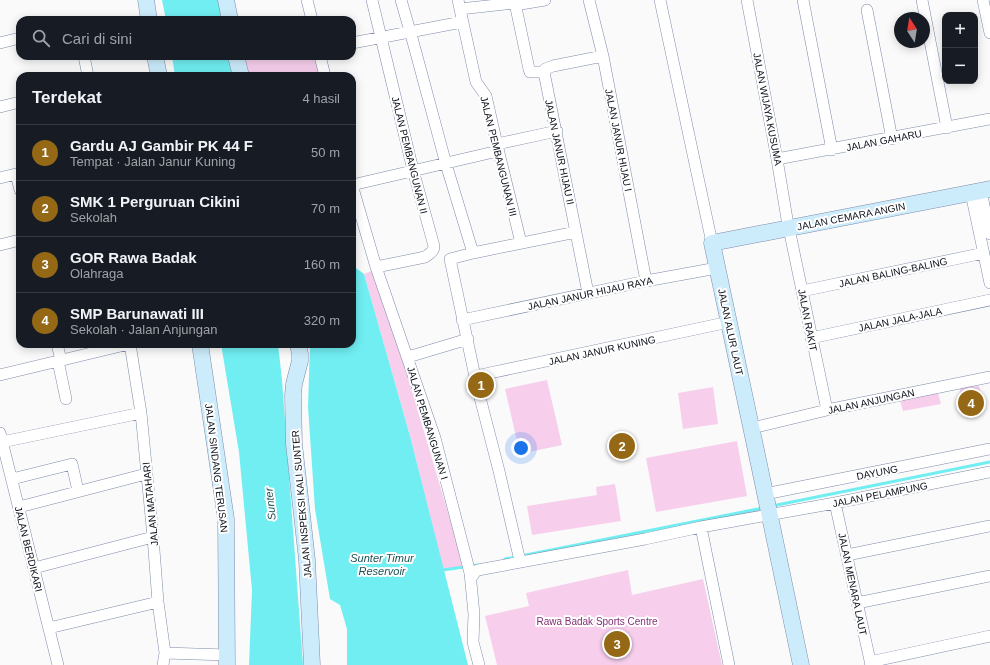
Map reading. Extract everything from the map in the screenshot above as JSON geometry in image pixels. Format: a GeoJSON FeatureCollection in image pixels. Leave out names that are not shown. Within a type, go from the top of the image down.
{"type":"FeatureCollection","features":[{"type":"Feature","properties":{"kind":"street"},"geometry":{"type":"LineString","coordinates":[[146,0],[148,16]]}},
{"type":"Feature","properties":{"kind":"street"},"geometry":{"type":"LineString","coordinates":[[226,0],[229,16]]}},
{"type":"Feature","properties":{"kind":"street"},"geometry":{"type":"LineString","coordinates":[[307,0],[311,16]]}},
{"type":"Feature","properties":{"kind":"street","name":"JALAN PEMBANGUNAN II"},"geometry":{"type":"LineString","coordinates":[[372,0],[413,170],[434,246],[434,249],[425,257],[376,267]]}},
{"type":"Feature","properties":{"kind":"street"},"geometry":{"type":"LineString","coordinates":[[401,0],[446,164],[473,253]]}},
{"type":"Feature","properties":{"kind":"street"},"geometry":{"type":"LineString","coordinates":[[459,4],[521,4],[545,0]]}},
{"type":"Feature","properties":{"kind":"street","name":"JALAN JANUR HIJAU I"},"geometry":{"type":"LineString","coordinates":[[589,0],[603,56],[646,281]]}},
{"type":"Feature","properties":{"kind":"street","name":"JALAN ALUR LAUT"},"geometry":{"type":"LineString","coordinates":[[660,0],[752,428],[801,665]]}},
{"type":"Feature","properties":{"kind":"street","name":"JALAN WIJAYA KUSUMA"},"geometry":{"type":"LineString","coordinates":[[747,0],[788,224]]}},
{"type":"Feature","properties":{"kind":"street"},"geometry":{"type":"LineString","coordinates":[[804,0],[832,150]]}},
{"type":"Feature","properties":{"kind":"street"},"geometry":{"type":"LineString","coordinates":[[922,0],[947,128]]}},
{"type":"Feature","properties":{"kind":"street"},"geometry":{"type":"LineString","coordinates":[[983,0],[990,33]]}},
{"type":"Feature","properties":{"kind":"street"},"geometry":{"type":"LineString","coordinates":[[515,3],[528,69],[530,72],[544,72],[553,66],[603,56]]}},
{"type":"Feature","properties":{"kind":"street","name":"JALAN PEMBANGUNAN III"},"geometry":{"type":"LineString","coordinates":[[459,4],[476,82],[486,96],[521,243]]}},
{"type":"Feature","properties":{"kind":"street"},"geometry":{"type":"LineString","coordinates":[[867,10],[892,138]]}},
{"type":"Feature","properties":{"kind":"street"},"geometry":{"type":"LineString","coordinates":[[356,42],[462,22]]}},
{"type":"Feature","properties":{"kind":"street"},"geometry":{"type":"LineString","coordinates":[[0,43],[16,39]]}},
{"type":"Feature","properties":{"kind":"street"},"geometry":{"type":"LineString","coordinates":[[85,60],[87,72]]}},
{"type":"Feature","properties":{"kind":"street"},"geometry":{"type":"LineString","coordinates":[[156,60],[158,72]]}},
{"type":"Feature","properties":{"kind":"street"},"geometry":{"type":"LineString","coordinates":[[237,60],[240,72]]}},
{"type":"Feature","properties":{"kind":"street"},"geometry":{"type":"LineString","coordinates":[[321,60],[324,72]]}},
{"type":"Feature","properties":{"kind":"street","name":"JALAN JANUR HIJAU II"},"geometry":{"type":"LineString","coordinates":[[544,72],[557,131],[588,293]]}},
{"type":"Feature","properties":{"kind":"street"},"geometry":{"type":"LineString","coordinates":[[0,107],[16,103]]}},
{"type":"Feature","properties":{"kind":"street","name":"JALAN GAHARU"},"geometry":{"type":"LineString","coordinates":[[777,160],[990,119]]}},
{"type":"Feature","properties":{"kind":"street"},"geometry":{"type":"LineString","coordinates":[[356,184],[413,170],[446,164],[497,147],[557,131]]}},
{"type":"Feature","properties":{"kind":"street"},"geometry":{"type":"LineString","coordinates":[[0,178],[16,174]]}},
{"type":"Feature","properties":{"kind":"street"},"geometry":{"type":"LineString","coordinates":[[981,191],[990,234]]}},
{"type":"Feature","properties":{"kind":"street"},"geometry":{"type":"LineString","coordinates":[[981,191],[984,253],[990,283]]}},
{"type":"Feature","properties":{"kind":"street","name":"JALAN CEMARA ANGIN"},"geometry":{"type":"LineString","coordinates":[[712,243],[788,224],[981,191]]}},
{"type":"Feature","properties":{"kind":"street","name":"JALAN PEMBANGUNAN I"},"geometry":{"type":"LineString","coordinates":[[356,199],[376,267],[435,438],[470,576],[474,614],[473,642],[479,665]]}},
{"type":"Feature","properties":{"kind":"street","name":"JALAN RAKIT"},"geometry":{"type":"LineString","coordinates":[[788,224],[827,410]]}},
{"type":"Feature","properties":{"kind":"street"},"geometry":{"type":"LineString","coordinates":[[519,558],[468,339],[462,320],[450,260],[473,253],[576,232]]}},
{"type":"Feature","properties":{"kind":"street"},"geometry":{"type":"LineString","coordinates":[[0,245],[16,241]]}},
{"type":"Feature","properties":{"kind":"street","name":"JALAN BALING-BALING"},"geometry":{"type":"LineString","coordinates":[[802,291],[984,253]]}},
{"type":"Feature","properties":{"kind":"street","name":"JALAN JANUR HIJAU RAYA"},"geometry":{"type":"LineString","coordinates":[[462,320],[646,281],[717,268]]}},
{"type":"Feature","properties":{"kind":"street","name":"JALAN JALA-JALA"},"geometry":{"type":"LineString","coordinates":[[811,338],[990,300]]}},
{"type":"Feature","properties":{"kind":"street","name":"JALAN JANUR KUNING"},"geometry":{"type":"LineString","coordinates":[[476,376],[729,322]]}},
{"type":"Feature","properties":{"kind":"street"},"geometry":{"type":"LineString","coordinates":[[408,357],[468,339]]}},
{"type":"Feature","properties":{"kind":"street"},"geometry":{"type":"LineString","coordinates":[[58,348],[66,399]]}},
{"type":"Feature","properties":{"kind":"street"},"geometry":{"type":"LineString","coordinates":[[0,375],[113,348]]}},
{"type":"Feature","properties":{"kind":"street","name":"JALAN MATAHARI"},"geometry":{"type":"LineString","coordinates":[[130,348],[141,413],[158,602],[165,653],[164,665]]}},
{"type":"Feature","properties":{"kind":"street","name":"JALAN SINDANG TERUSAN"},"geometry":{"type":"LineString","coordinates":[[201,348],[226,519],[227,660]]}},
{"type":"Feature","properties":{"kind":"street","name":"JALAN INSPEKSI KALI SUNTER"},"geometry":{"type":"LineString","coordinates":[[299,348],[300,361],[294,384],[293,395],[294,444],[307,560],[312,665]]}},
{"type":"Feature","properties":{"kind":"street","name":"JALAN ANJUNGAN"},"geometry":{"type":"LineString","coordinates":[[752,428],[827,410],[990,377]]}},
{"type":"Feature","properties":{"kind":"street"},"geometry":{"type":"LineString","coordinates":[[1,437],[141,413]]}},
{"type":"Feature","properties":{"kind":"street","name":"JALAN BERDIKARI"},"geometry":{"type":"LineString","coordinates":[[1,437],[7,474],[19,507],[58,665]]}},
{"type":"Feature","properties":{"kind":"street","name":"DAYUNG"},"geometry":{"type":"LineString","coordinates":[[765,495],[990,449]]}},
{"type":"Feature","properties":{"kind":"street"},"geometry":{"type":"LineString","coordinates":[[7,474],[72,464],[78,491]]}},
{"type":"Feature","properties":{"kind":"street","name":"JALAN PELAMPUNG"},"geometry":{"type":"LineString","coordinates":[[470,576],[478,570],[519,558],[645,539],[990,472]]}},
{"type":"Feature","properties":{"kind":"street"},"geometry":{"type":"LineString","coordinates":[[19,507],[146,474]]}},
{"type":"Feature","properties":{"kind":"street","name":"JALAN MENARA LAUT"},"geometry":{"type":"LineString","coordinates":[[835,503],[870,663]]}},
{"type":"Feature","properties":{"kind":"street"},"geometry":{"type":"LineString","coordinates":[[847,555],[990,526]]}},
{"type":"Feature","properties":{"kind":"street"},"geometry":{"type":"LineString","coordinates":[[701,527],[729,665]]}},
{"type":"Feature","properties":{"kind":"street"},"geometry":{"type":"LineString","coordinates":[[34,568],[153,537]]}},
{"type":"Feature","properties":{"kind":"street"},"geometry":{"type":"LineString","coordinates":[[857,603],[990,576]]}},
{"type":"Feature","properties":{"kind":"street"},"geometry":{"type":"LineString","coordinates":[[49,628],[158,602]]}},
{"type":"Feature","properties":{"kind":"street"},"geometry":{"type":"LineString","coordinates":[[870,663],[990,636]]}},
{"type":"Feature","properties":{"kind":"street"},"geometry":{"type":"LineString","coordinates":[[165,653],[227,660]]}},
{"type":"Feature","properties":{"kind":"green space"},"geometry":{"type":"Polygon","coordinates":[[[241,60],[318,60],[321,72],[243,72],[241,60]]]}},
{"type":"Feature","properties":{"kind":"green space"},"geometry":{"type":"Polygon","coordinates":[[[376,269],[464,567],[443,570],[410,436],[364,274],[376,269]]]}},
{"type":"Feature","properties":{"kind":"green space"},"geometry":{"type":"Polygon","coordinates":[[[547,380],[562,445],[520,454],[505,389],[547,380]]]}},
{"type":"Feature","properties":{"kind":"green space"},"geometry":{"type":"Polygon","coordinates":[[[979,386],[981,397],[962,401],[960,389],[979,386]]]}},
{"type":"Feature","properties":{"kind":"green space"},"geometry":{"type":"Polygon","coordinates":[[[713,387],[718,424],[683,429],[678,393],[713,387]]]}},
{"type":"Feature","properties":{"kind":"green space"},"geometry":{"type":"Polygon","coordinates":[[[938,393],[941,404],[903,411],[900,400],[938,393]]]}},
{"type":"Feature","properties":{"kind":"green space"},"geometry":{"type":"Polygon","coordinates":[[[737,441],[747,496],[656,512],[646,458],[737,441]]]}},
{"type":"Feature","properties":{"kind":"green space"},"geometry":{"type":"Polygon","coordinates":[[[615,484],[621,521],[532,535],[527,506],[597,495],[596,487],[615,484]]]}},
{"type":"Feature","properties":{"kind":"green space","name":"Rawa Badak Sports Centre"},"geometry":{"type":"Polygon","coordinates":[[[628,570],[632,595],[703,579],[722,665],[497,665],[485,616],[529,606],[526,593],[628,570]]]}},
{"type":"Feature","properties":{"kind":"water"},"geometry":{"type":"Polygon","coordinates":[[[162,0],[218,0],[221,16],[165,16],[162,0]]]}},
{"type":"Feature","properties":{"kind":"water"},"geometry":{"type":"Polygon","coordinates":[[[173,60],[230,60],[231,72],[174,72],[173,60]]]}},
{"type":"Feature","properties":{"kind":"water","name":"Sunter Timur Reservoir"},"geometry":{"type":"Polygon","coordinates":[[[356,268],[364,274],[410,436],[468,665],[347,665],[347,629],[340,605],[330,599],[315,509],[308,407],[310,348],[356,348],[356,268]]]}},
{"type":"Feature","properties":{"kind":"water","name":"Sunter"},"geometry":{"type":"Polygon","coordinates":[[[222,348],[278,348],[303,665],[249,665],[252,590],[239,452],[222,348]]]}},
{"type":"Feature","properties":{"kind":"waterway"},"geometry":{"type":"LineString","coordinates":[[772,506],[990,462]]}},
{"type":"Feature","properties":{"kind":"waterway"},"geometry":{"type":"LineString","coordinates":[[505,559],[763,508]]}},
{"type":"Feature","properties":{"kind":"waterway"},"geometry":{"type":"LineString","coordinates":[[443,570],[478,565]]}},
{"type":"Feature","properties":{"kind":"place","name":"Gardu AJ Gambir PK 44 F"},"geometry":{"type":"Point","coordinates":[481,385]}},
{"type":"Feature","properties":{"kind":"place","name":"SMP Barunawati III"},"geometry":{"type":"Point","coordinates":[971,403]}},
{"type":"Feature","properties":{"kind":"place","name":"SMK 1 Perguruan Cikini"},"geometry":{"type":"Point","coordinates":[622,446]}},
{"type":"Feature","properties":{"kind":"place","name":"GOR Rawa Badak"},"geometry":{"type":"Point","coordinates":[617,644]}}]}
